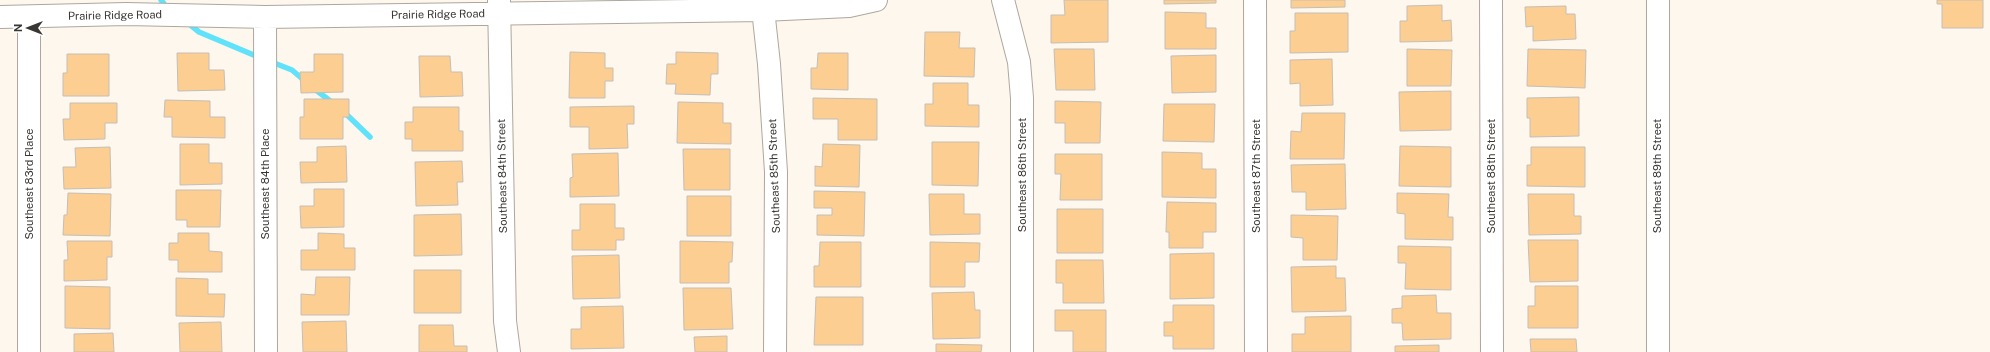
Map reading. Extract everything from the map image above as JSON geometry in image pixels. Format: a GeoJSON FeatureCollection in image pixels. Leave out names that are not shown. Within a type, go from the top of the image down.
{"type":"FeatureCollection","features":[{"type":"Feature","properties":{"kind":"street","name":"Prairie Ridge Road"},"geometry":{"type":"LineString","coordinates":[[0,17],[126,14],[265,17],[499,7],[763,5],[849,6],[876,0]]}},
{"type":"Feature","properties":{"kind":"street","name":"Southeast 86th Street"},"geometry":{"type":"LineString","coordinates":[[1003,0],[1019,62],[1022,98],[1022,352]]}},
{"type":"Feature","properties":{"kind":"street","name":"Southeast 87th Street"},"geometry":{"type":"LineString","coordinates":[[1255,0],[1256,352]]}},
{"type":"Feature","properties":{"kind":"street","name":"Southeast 88th Street"},"geometry":{"type":"LineString","coordinates":[[1491,0],[1492,352]]}},
{"type":"Feature","properties":{"kind":"street","name":"Southeast 89th Street"},"geometry":{"type":"LineString","coordinates":[[1658,0],[1658,352]]}},
{"type":"Feature","properties":{"kind":"street","name":"Southeast 85th Street"},"geometry":{"type":"LineString","coordinates":[[763,5],[769,64],[776,172],[776,352]]}},
{"type":"Feature","properties":{"kind":"street","name":"Southeast 84th Street"},"geometry":{"type":"LineString","coordinates":[[499,7],[505,321],[509,352]]}},
{"type":"Feature","properties":{"kind":"street","name":"Southeast 83rd Place"},"geometry":{"type":"LineString","coordinates":[[29,17],[29,352]]}},
{"type":"Feature","properties":{"kind":"street","name":"Southeast 84th Place"},"geometry":{"type":"LineString","coordinates":[[265,17],[266,352]]}},
{"type":"Feature","properties":{"kind":"building"},"geometry":{"type":"Polygon","coordinates":[[[1064,0],[1108,0],[1108,42],[1051,43],[1051,15],[1065,15],[1064,0]]]}},
{"type":"Feature","properties":{"kind":"building"},"geometry":{"type":"Polygon","coordinates":[[[1164,0],[1216,0],[1216,3],[1164,4],[1164,0]]]}},
{"type":"Feature","properties":{"kind":"building"},"geometry":{"type":"Polygon","coordinates":[[[1291,0],[1345,0],[1345,7],[1291,8],[1291,0]]]}},
{"type":"Feature","properties":{"kind":"building"},"geometry":{"type":"Polygon","coordinates":[[[1937,0],[1983,0],[1983,28],[1942,28],[1942,4],[1937,4],[1937,0]]]}},
{"type":"Feature","properties":{"kind":"building"},"geometry":{"type":"Polygon","coordinates":[[[1442,5],[1442,21],[1451,20],[1452,41],[1400,42],[1400,21],[1407,21],[1407,6],[1442,5]]]}},
{"type":"Feature","properties":{"kind":"building"},"geometry":{"type":"Polygon","coordinates":[[[1566,6],[1566,14],[1575,14],[1576,39],[1533,41],[1533,26],[1526,27],[1525,7],[1566,6]]]}},
{"type":"Feature","properties":{"kind":"building"},"geometry":{"type":"Polygon","coordinates":[[[1165,12],[1206,13],[1206,28],[1216,28],[1216,49],[1165,49],[1165,12]]]}},
{"type":"Feature","properties":{"kind":"building"},"geometry":{"type":"Polygon","coordinates":[[[1295,13],[1348,13],[1348,52],[1290,53],[1290,31],[1295,31],[1295,13]]]}},
{"type":"Feature","properties":{"kind":"building"},"geometry":{"type":"Polygon","coordinates":[[[925,32],[960,32],[959,48],[975,48],[974,77],[924,76],[925,32]]]}},
{"type":"Feature","properties":{"kind":"building"},"geometry":{"type":"Polygon","coordinates":[[[1054,49],[1094,49],[1095,90],[1056,90],[1054,49]]]}},
{"type":"Feature","properties":{"kind":"building"},"geometry":{"type":"Polygon","coordinates":[[[1407,49],[1452,50],[1451,86],[1407,86],[1407,49]]]}},
{"type":"Feature","properties":{"kind":"building"},"geometry":{"type":"Polygon","coordinates":[[[1528,49],[1586,50],[1585,88],[1527,86],[1528,49]]]}},
{"type":"Feature","properties":{"kind":"building"},"geometry":{"type":"Polygon","coordinates":[[[570,52],[605,53],[605,68],[613,68],[613,81],[605,81],[605,98],[569,98],[570,52]]]}},
{"type":"Feature","properties":{"kind":"building"},"geometry":{"type":"Polygon","coordinates":[[[676,52],[718,53],[718,74],[711,74],[710,95],[675,94],[676,84],[666,84],[667,64],[676,64],[676,52]]]}},
{"type":"Feature","properties":{"kind":"building"},"geometry":{"type":"Polygon","coordinates":[[[177,53],[209,53],[209,70],[224,70],[225,90],[178,91],[177,53]]]}},
{"type":"Feature","properties":{"kind":"building"},"geometry":{"type":"Polygon","coordinates":[[[818,53],[848,53],[848,90],[811,89],[811,68],[817,68],[818,53]]]}},
{"type":"Feature","properties":{"kind":"building"},"geometry":{"type":"Polygon","coordinates":[[[67,54],[109,54],[109,96],[63,96],[63,73],[67,73],[67,54]]]}},
{"type":"Feature","properties":{"kind":"building"},"geometry":{"type":"Polygon","coordinates":[[[314,54],[343,54],[343,92],[301,93],[300,72],[314,72],[314,54]]]}},
{"type":"Feature","properties":{"kind":"building"},"geometry":{"type":"Polygon","coordinates":[[[1216,55],[1216,92],[1172,93],[1171,56],[1216,55]]]}},
{"type":"Feature","properties":{"kind":"building"},"geometry":{"type":"Polygon","coordinates":[[[419,56],[450,56],[451,72],[462,72],[463,96],[420,97],[419,56]]]}},
{"type":"Feature","properties":{"kind":"building"},"geometry":{"type":"Polygon","coordinates":[[[1332,59],[1333,105],[1300,106],[1300,83],[1290,84],[1290,60],[1332,59]]]}},
{"type":"Feature","properties":{"kind":"building"},"geometry":{"type":"Polygon","coordinates":[[[933,83],[968,83],[968,105],[979,105],[979,127],[925,126],[925,104],[933,104],[933,83]]]}},
{"type":"Feature","properties":{"kind":"building"},"geometry":{"type":"Polygon","coordinates":[[[1451,91],[1451,130],[1400,131],[1399,92],[1451,91]]]}},
{"type":"Feature","properties":{"kind":"building"},"geometry":{"type":"Polygon","coordinates":[[[1579,97],[1579,136],[1530,137],[1530,118],[1527,118],[1527,98],[1579,97]]]}},
{"type":"Feature","properties":{"kind":"building"},"geometry":{"type":"Polygon","coordinates":[[[813,98],[877,99],[877,140],[838,140],[838,119],[813,119],[813,98]]]}},
{"type":"Feature","properties":{"kind":"building"},"geometry":{"type":"Polygon","coordinates":[[[304,99],[349,99],[349,117],[343,117],[343,139],[300,139],[300,117],[304,117],[304,99]]]}},
{"type":"Feature","properties":{"kind":"building"},"geometry":{"type":"Polygon","coordinates":[[[165,100],[210,101],[210,117],[225,117],[225,138],[172,137],[172,117],[164,117],[165,100]]]}},
{"type":"Feature","properties":{"kind":"building"},"geometry":{"type":"Polygon","coordinates":[[[1055,101],[1101,102],[1100,143],[1065,143],[1065,123],[1055,123],[1055,101]]]}},
{"type":"Feature","properties":{"kind":"building"},"geometry":{"type":"Polygon","coordinates":[[[678,102],[723,103],[723,123],[731,123],[731,144],[677,143],[678,102]]]}},
{"type":"Feature","properties":{"kind":"building"},"geometry":{"type":"Polygon","coordinates":[[[70,103],[117,103],[117,123],[105,123],[105,139],[64,140],[63,119],[70,119],[70,103]]]}},
{"type":"Feature","properties":{"kind":"building"},"geometry":{"type":"Polygon","coordinates":[[[1164,104],[1215,104],[1214,142],[1163,141],[1164,104]]]}},
{"type":"Feature","properties":{"kind":"building"},"geometry":{"type":"Polygon","coordinates":[[[634,106],[634,124],[627,124],[628,148],[589,149],[589,127],[570,127],[570,107],[634,106]]]}},
{"type":"Feature","properties":{"kind":"building"},"geometry":{"type":"Polygon","coordinates":[[[413,107],[459,107],[459,131],[463,131],[463,151],[412,151],[412,139],[405,139],[405,122],[413,122],[413,107]]]}},
{"type":"Feature","properties":{"kind":"building"},"geometry":{"type":"Polygon","coordinates":[[[1302,113],[1345,113],[1344,159],[1290,159],[1291,131],[1301,132],[1302,113]]]}},
{"type":"Feature","properties":{"kind":"building"},"geometry":{"type":"Polygon","coordinates":[[[932,142],[979,142],[978,186],[932,185],[932,142]]]}},
{"type":"Feature","properties":{"kind":"building"},"geometry":{"type":"Polygon","coordinates":[[[180,144],[209,144],[209,163],[222,163],[222,184],[180,185],[180,144]]]}},
{"type":"Feature","properties":{"kind":"building"},"geometry":{"type":"Polygon","coordinates":[[[823,144],[860,145],[859,187],[815,186],[815,166],[822,167],[823,144]]]}},
{"type":"Feature","properties":{"kind":"building"},"geometry":{"type":"Polygon","coordinates":[[[346,146],[347,182],[301,183],[300,162],[317,162],[317,147],[346,146]]]}},
{"type":"Feature","properties":{"kind":"building"},"geometry":{"type":"Polygon","coordinates":[[[1400,146],[1451,147],[1451,187],[1399,186],[1400,146]]]}},
{"type":"Feature","properties":{"kind":"building"},"geometry":{"type":"Polygon","coordinates":[[[110,147],[111,188],[64,189],[63,167],[76,167],[75,148],[110,147]]]}},
{"type":"Feature","properties":{"kind":"building"},"geometry":{"type":"Polygon","coordinates":[[[1531,147],[1585,147],[1585,187],[1527,186],[1527,165],[1531,165],[1531,147]]]}},
{"type":"Feature","properties":{"kind":"building"},"geometry":{"type":"Polygon","coordinates":[[[683,149],[730,149],[730,190],[684,190],[683,149]]]}},
{"type":"Feature","properties":{"kind":"building"},"geometry":{"type":"Polygon","coordinates":[[[1162,152],[1202,153],[1202,169],[1216,169],[1216,198],[1162,197],[1162,152]]]}},
{"type":"Feature","properties":{"kind":"building"},"geometry":{"type":"Polygon","coordinates":[[[618,153],[619,196],[570,197],[570,178],[573,177],[572,154],[618,153]]]}},
{"type":"Feature","properties":{"kind":"building"},"geometry":{"type":"Polygon","coordinates":[[[1055,154],[1102,154],[1102,200],[1060,200],[1061,174],[1055,174],[1055,154]]]}},
{"type":"Feature","properties":{"kind":"building"},"geometry":{"type":"Polygon","coordinates":[[[462,161],[463,182],[457,182],[458,205],[416,206],[415,162],[462,161]]]}},
{"type":"Feature","properties":{"kind":"building"},"geometry":{"type":"Polygon","coordinates":[[[1345,164],[1346,209],[1306,210],[1306,192],[1292,192],[1291,165],[1345,164]]]}},
{"type":"Feature","properties":{"kind":"building"},"geometry":{"type":"Polygon","coordinates":[[[314,189],[344,189],[344,227],[301,228],[300,206],[314,206],[314,189]]]}},
{"type":"Feature","properties":{"kind":"building"},"geometry":{"type":"Polygon","coordinates":[[[176,190],[221,190],[220,227],[187,227],[187,220],[176,220],[176,190]]]}},
{"type":"Feature","properties":{"kind":"building"},"geometry":{"type":"Polygon","coordinates":[[[814,191],[865,192],[864,236],[817,235],[817,215],[832,215],[832,208],[814,208],[814,191]]]}},
{"type":"Feature","properties":{"kind":"building"},"geometry":{"type":"Polygon","coordinates":[[[68,193],[111,194],[110,236],[63,235],[64,215],[67,215],[68,193]]]}},
{"type":"Feature","properties":{"kind":"building"},"geometry":{"type":"Polygon","coordinates":[[[1397,193],[1449,194],[1448,217],[1453,217],[1453,240],[1405,239],[1405,214],[1397,213],[1397,193]]]}},
{"type":"Feature","properties":{"kind":"building"},"geometry":{"type":"Polygon","coordinates":[[[929,194],[964,194],[964,214],[980,214],[980,234],[930,235],[929,194]]]}},
{"type":"Feature","properties":{"kind":"building"},"geometry":{"type":"Polygon","coordinates":[[[1528,194],[1574,194],[1574,216],[1581,216],[1581,234],[1529,235],[1528,194]]]}},
{"type":"Feature","properties":{"kind":"building"},"geometry":{"type":"Polygon","coordinates":[[[687,196],[731,196],[731,236],[687,236],[687,196]]]}},
{"type":"Feature","properties":{"kind":"building"},"geometry":{"type":"Polygon","coordinates":[[[1167,202],[1216,203],[1216,232],[1203,232],[1203,248],[1169,248],[1169,232],[1166,232],[1167,202]]]}},
{"type":"Feature","properties":{"kind":"building"},"geometry":{"type":"Polygon","coordinates":[[[580,204],[615,204],[615,228],[624,228],[624,240],[616,240],[616,250],[572,250],[572,230],[580,230],[580,204]]]}},
{"type":"Feature","properties":{"kind":"building"},"geometry":{"type":"Polygon","coordinates":[[[1057,209],[1103,209],[1103,253],[1057,253],[1057,209]]]}},
{"type":"Feature","properties":{"kind":"building"},"geometry":{"type":"Polygon","coordinates":[[[461,214],[462,255],[414,256],[414,215],[461,214]]]}},
{"type":"Feature","properties":{"kind":"building"},"geometry":{"type":"Polygon","coordinates":[[[1291,215],[1338,216],[1337,260],[1303,260],[1303,238],[1291,237],[1291,215]]]}},
{"type":"Feature","properties":{"kind":"building"},"geometry":{"type":"Polygon","coordinates":[[[178,233],[209,233],[209,251],[222,252],[222,272],[178,272],[178,260],[169,260],[169,243],[178,243],[178,233]]]}},
{"type":"Feature","properties":{"kind":"building"},"geometry":{"type":"Polygon","coordinates":[[[318,233],[344,234],[344,248],[355,248],[355,270],[301,270],[301,250],[318,250],[318,233]]]}},
{"type":"Feature","properties":{"kind":"building"},"geometry":{"type":"Polygon","coordinates":[[[1528,240],[1578,240],[1578,281],[1530,282],[1528,240]]]}},
{"type":"Feature","properties":{"kind":"building"},"geometry":{"type":"Polygon","coordinates":[[[67,241],[112,241],[112,257],[107,257],[107,280],[64,281],[64,260],[68,260],[67,241]]]}},
{"type":"Feature","properties":{"kind":"building"},"geometry":{"type":"Polygon","coordinates":[[[680,241],[733,242],[732,262],[729,262],[729,283],[680,283],[680,241]]]}},
{"type":"Feature","properties":{"kind":"building"},"geometry":{"type":"Polygon","coordinates":[[[820,242],[861,242],[861,287],[814,287],[814,266],[819,266],[820,242]]]}},
{"type":"Feature","properties":{"kind":"building"},"geometry":{"type":"Polygon","coordinates":[[[930,242],[980,243],[979,262],[965,262],[965,287],[930,287],[930,242]]]}},
{"type":"Feature","properties":{"kind":"building"},"geometry":{"type":"Polygon","coordinates":[[[1398,246],[1451,247],[1451,290],[1405,289],[1406,263],[1398,263],[1398,246]]]}},
{"type":"Feature","properties":{"kind":"building"},"geometry":{"type":"Polygon","coordinates":[[[1214,253],[1214,298],[1170,299],[1170,254],[1214,253]]]}},
{"type":"Feature","properties":{"kind":"building"},"geometry":{"type":"Polygon","coordinates":[[[619,255],[620,298],[573,299],[572,256],[619,255]]]}},
{"type":"Feature","properties":{"kind":"building"},"geometry":{"type":"Polygon","coordinates":[[[1056,260],[1103,260],[1104,303],[1063,303],[1063,283],[1056,283],[1056,260]]]}},
{"type":"Feature","properties":{"kind":"building"},"geometry":{"type":"Polygon","coordinates":[[[1336,266],[1336,278],[1345,278],[1346,311],[1292,312],[1291,267],[1336,266]]]}},
{"type":"Feature","properties":{"kind":"building"},"geometry":{"type":"Polygon","coordinates":[[[414,270],[461,270],[461,313],[414,313],[414,270]]]}},
{"type":"Feature","properties":{"kind":"building"},"geometry":{"type":"Polygon","coordinates":[[[316,277],[350,277],[349,315],[301,315],[301,294],[315,295],[316,277]]]}},
{"type":"Feature","properties":{"kind":"building"},"geometry":{"type":"Polygon","coordinates":[[[176,278],[208,279],[208,294],[225,294],[224,317],[176,316],[176,278]]]}},
{"type":"Feature","properties":{"kind":"building"},"geometry":{"type":"Polygon","coordinates":[[[65,286],[110,287],[110,329],[65,328],[65,286]]]}},
{"type":"Feature","properties":{"kind":"building"},"geometry":{"type":"Polygon","coordinates":[[[1535,286],[1578,286],[1578,328],[1528,328],[1528,306],[1535,306],[1535,286]]]}},
{"type":"Feature","properties":{"kind":"building"},"geometry":{"type":"Polygon","coordinates":[[[683,288],[731,288],[733,329],[684,330],[683,288]]]}},
{"type":"Feature","properties":{"kind":"building"},"geometry":{"type":"Polygon","coordinates":[[[974,292],[975,310],[980,310],[980,338],[933,339],[932,293],[974,292]]]}},
{"type":"Feature","properties":{"kind":"building"},"geometry":{"type":"Polygon","coordinates":[[[1436,295],[1437,313],[1451,313],[1451,339],[1403,340],[1402,323],[1392,323],[1392,309],[1402,308],[1402,296],[1436,295]]]}},
{"type":"Feature","properties":{"kind":"building"},"geometry":{"type":"Polygon","coordinates":[[[816,297],[863,297],[863,345],[814,345],[816,297]]]}},
{"type":"Feature","properties":{"kind":"building"},"geometry":{"type":"Polygon","coordinates":[[[1173,305],[1214,305],[1214,349],[1173,349],[1173,336],[1164,336],[1164,322],[1173,322],[1173,305]]]}},
{"type":"Feature","properties":{"kind":"building"},"geometry":{"type":"Polygon","coordinates":[[[623,306],[624,348],[571,349],[571,329],[581,329],[581,307],[623,306]]]}},
{"type":"Feature","properties":{"kind":"building"},"geometry":{"type":"Polygon","coordinates":[[[1055,310],[1106,310],[1106,352],[1073,352],[1073,331],[1055,331],[1055,310]]]}},
{"type":"Feature","properties":{"kind":"building"},"geometry":{"type":"Polygon","coordinates":[[[1351,316],[1351,352],[1292,352],[1292,334],[1305,334],[1305,317],[1351,316]]]}},
{"type":"Feature","properties":{"kind":"building"},"geometry":{"type":"Polygon","coordinates":[[[346,321],[347,352],[303,352],[302,322],[346,321]]]}},
{"type":"Feature","properties":{"kind":"building"},"geometry":{"type":"Polygon","coordinates":[[[221,322],[222,352],[180,352],[179,323],[221,322]]]}},
{"type":"Feature","properties":{"kind":"building"},"geometry":{"type":"Polygon","coordinates":[[[419,325],[453,325],[454,346],[467,346],[467,352],[419,352],[419,325]]]}},
{"type":"Feature","properties":{"kind":"building"},"geometry":{"type":"Polygon","coordinates":[[[113,333],[114,352],[74,352],[74,334],[113,333]]]}},
{"type":"Feature","properties":{"kind":"building"},"geometry":{"type":"Polygon","coordinates":[[[727,336],[727,352],[695,352],[694,337],[727,336]]]}},
{"type":"Feature","properties":{"kind":"building"},"geometry":{"type":"Polygon","coordinates":[[[1530,339],[1576,339],[1577,352],[1531,352],[1530,339]]]}},
{"type":"Feature","properties":{"kind":"building"},"geometry":{"type":"Polygon","coordinates":[[[936,344],[982,345],[981,352],[936,352],[936,344]]]}},
{"type":"Feature","properties":{"kind":"building"},"geometry":{"type":"Polygon","coordinates":[[[1439,345],[1439,352],[1395,352],[1395,346],[1439,345]]]}},
{"type":"Feature","properties":{"kind":"waterway"},"geometry":{"type":"LineString","coordinates":[[161,0],[168,9]]}},
{"type":"Feature","properties":{"kind":"waterway"},"geometry":{"type":"LineString","coordinates":[[188,23],[199,32],[261,58]]}},
{"type":"Feature","properties":{"kind":"waterway"},"geometry":{"type":"LineString","coordinates":[[269,61],[292,70],[306,82]]}},
{"type":"Feature","properties":{"kind":"waterway"},"geometry":{"type":"LineString","coordinates":[[316,90],[334,104]]}},
{"type":"Feature","properties":{"kind":"waterway"},"geometry":{"type":"LineString","coordinates":[[344,112],[370,137]]}}]}
